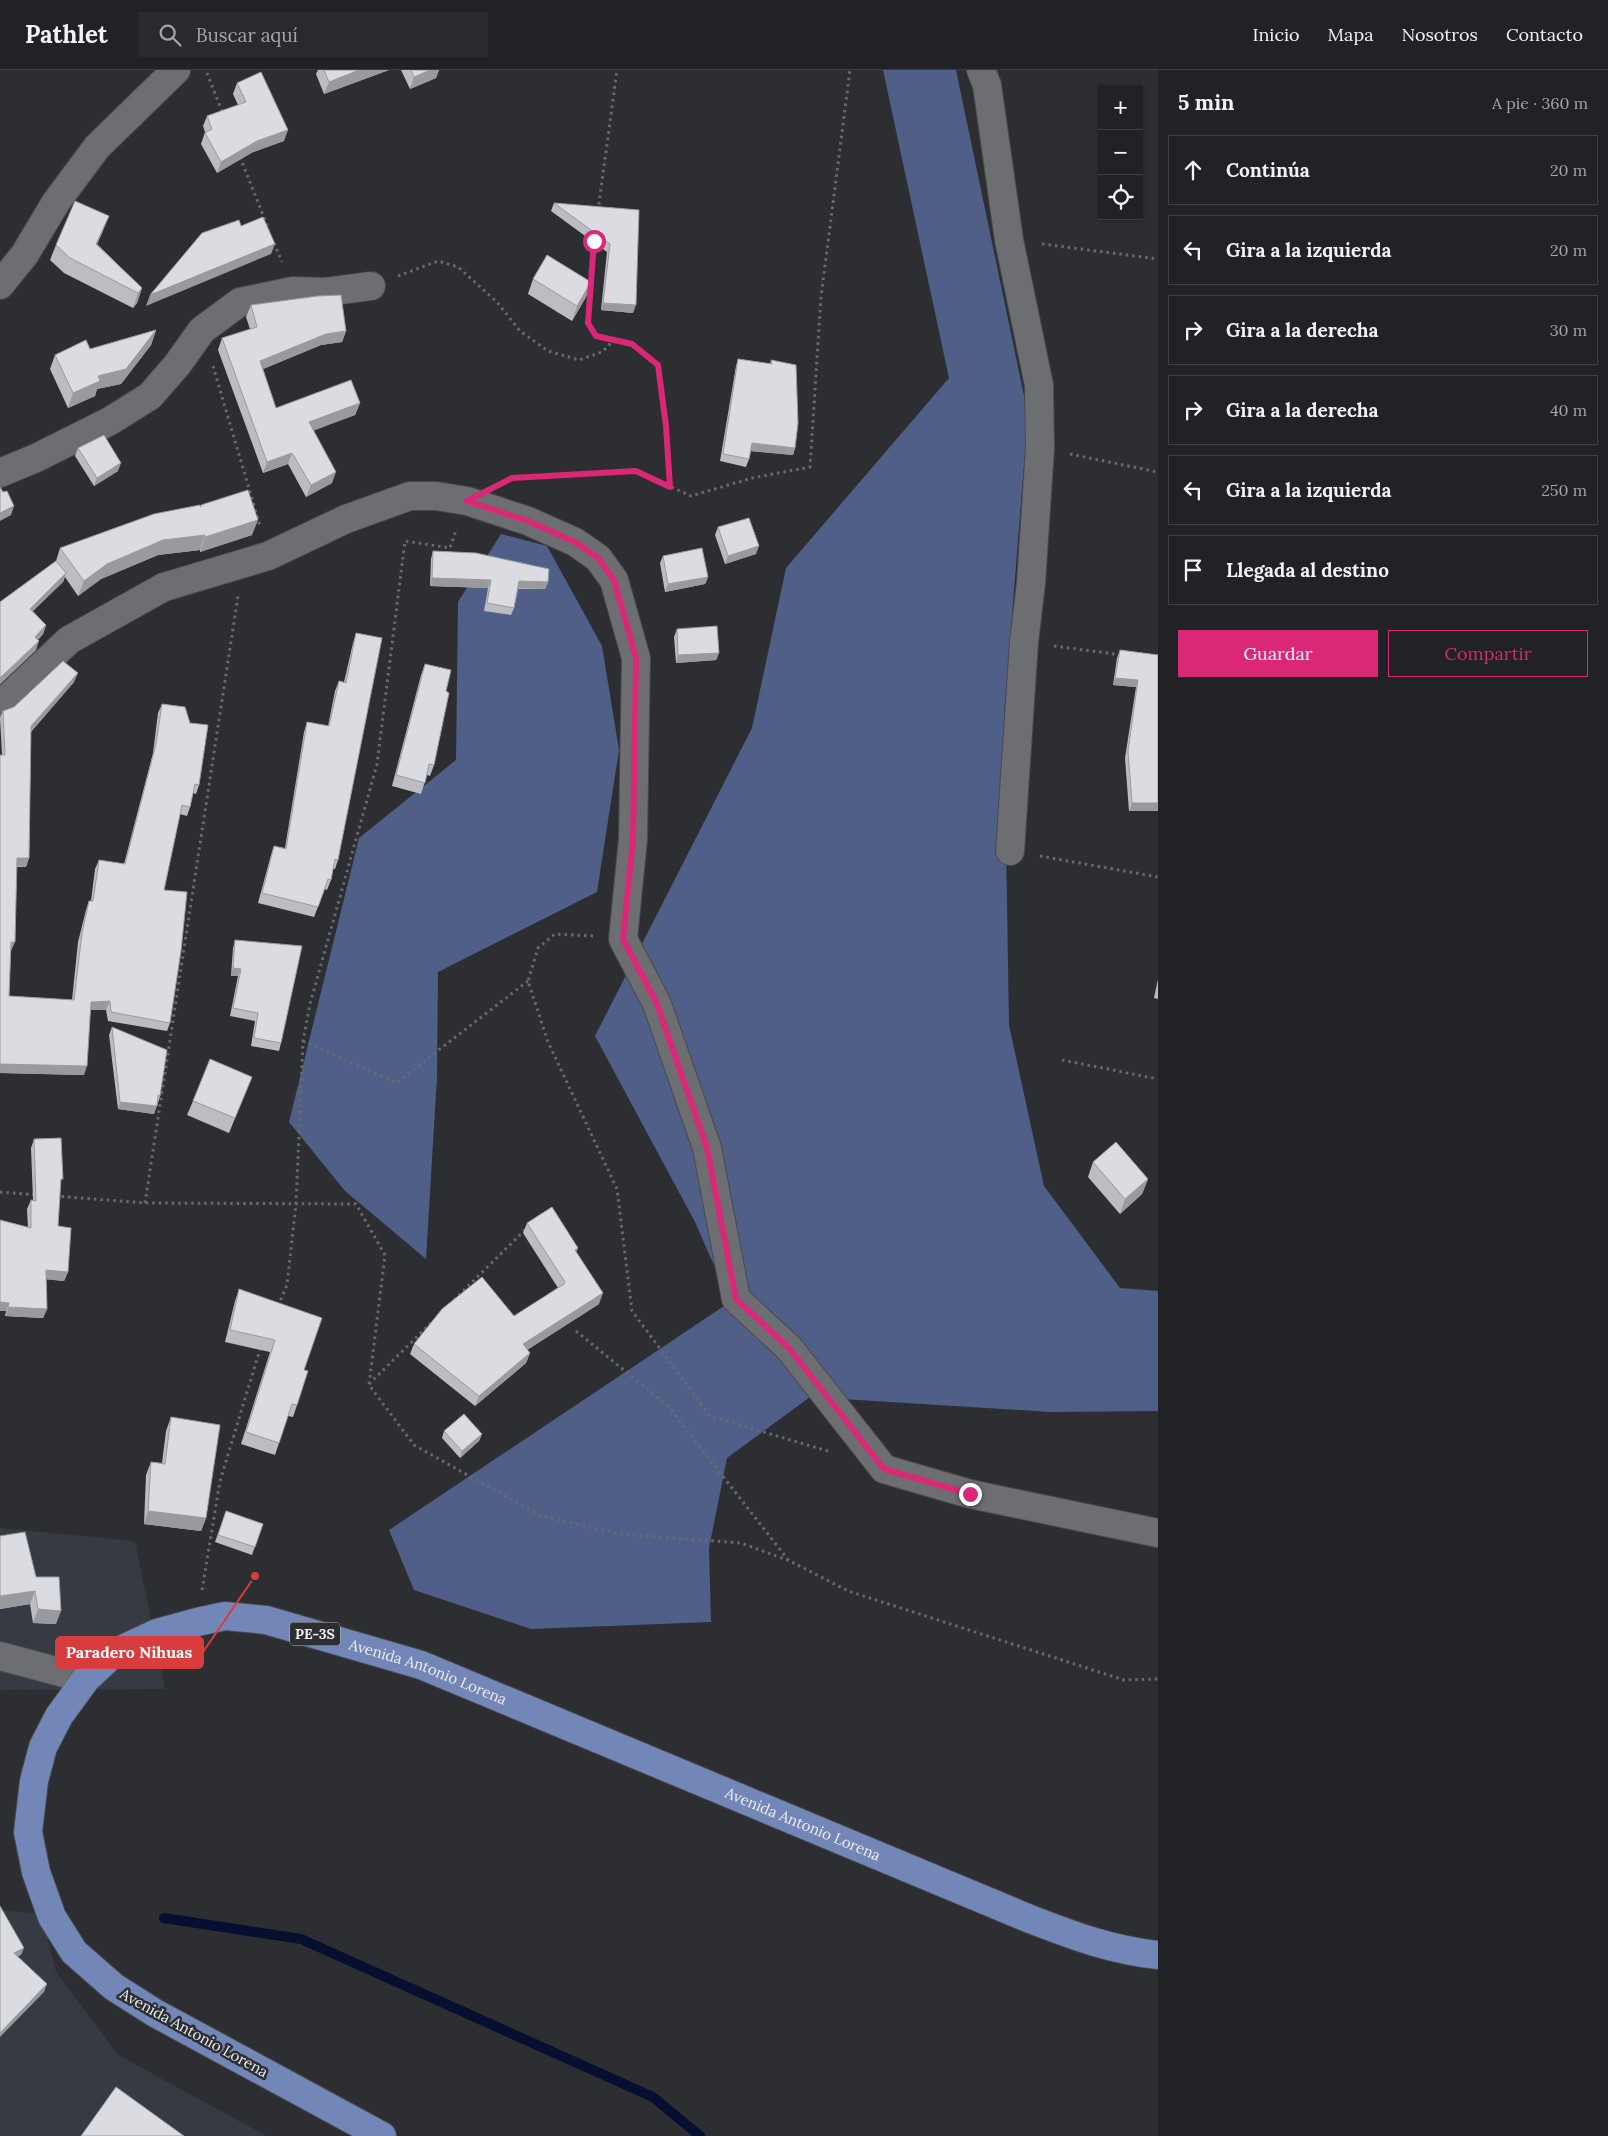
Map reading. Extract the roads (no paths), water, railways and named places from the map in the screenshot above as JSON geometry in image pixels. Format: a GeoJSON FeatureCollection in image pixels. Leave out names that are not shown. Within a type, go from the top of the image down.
{"type":"FeatureCollection","features":[{"type":"Feature","properties":{"kind":"highway","name":"Avenida Antonio Lorena"},"geometry":{"type":"LineString","coordinates":[[382,2136],[155,2013],[114,1987],[74,1952],[52,1917],[36,1872],[28,1832],[34,1781],[43,1747],[59,1716],[86,1679],[114,1653],[157,1633],[197,1622],[226,1616],[266,1620],[421,1665],[1030,1919],[1093,1943],[1158,1956]]}},
{"type":"Feature","properties":{"kind":"street"},"geometry":{"type":"LineString","coordinates":[[0,285],[25,254],[56,202],[97,147],[176,70]]}},
{"type":"Feature","properties":{"kind":"street"},"geometry":{"type":"LineString","coordinates":[[981,70],[987,85],[1009,240],[1039,385],[1040,448],[1031,583],[1024,642],[1010,850]]}},
{"type":"Feature","properties":{"kind":"street"},"geometry":{"type":"LineString","coordinates":[[0,474],[110,421],[150,396],[177,365],[202,330],[240,302],[293,291],[325,292],[372,286]]}},
{"type":"Feature","properties":{"kind":"street"},"geometry":{"type":"LineString","coordinates":[[0,705],[69,640],[164,587],[268,556],[346,520],[410,496],[436,496],[467,501],[528,521],[575,542],[598,558],[614,580],[636,658],[633,839],[623,939],[657,1004],[707,1148],[736,1299],[789,1348],[884,1469],[970,1494],[1158,1533]]}},
{"type":"Feature","properties":{"kind":"street"},"geometry":{"type":"LineString","coordinates":[[0,1656],[86,1679]]}},
{"type":"Feature","properties":{"kind":"waterway"},"geometry":{"type":"LineString","coordinates":[[164,1918],[301,1939],[653,2097],[700,2136]]}},
{"type":"Feature","properties":{"kind":"place","name":"Paradero Nihuas"},"geometry":{"type":"Point","coordinates":[255,1576]}}]}
